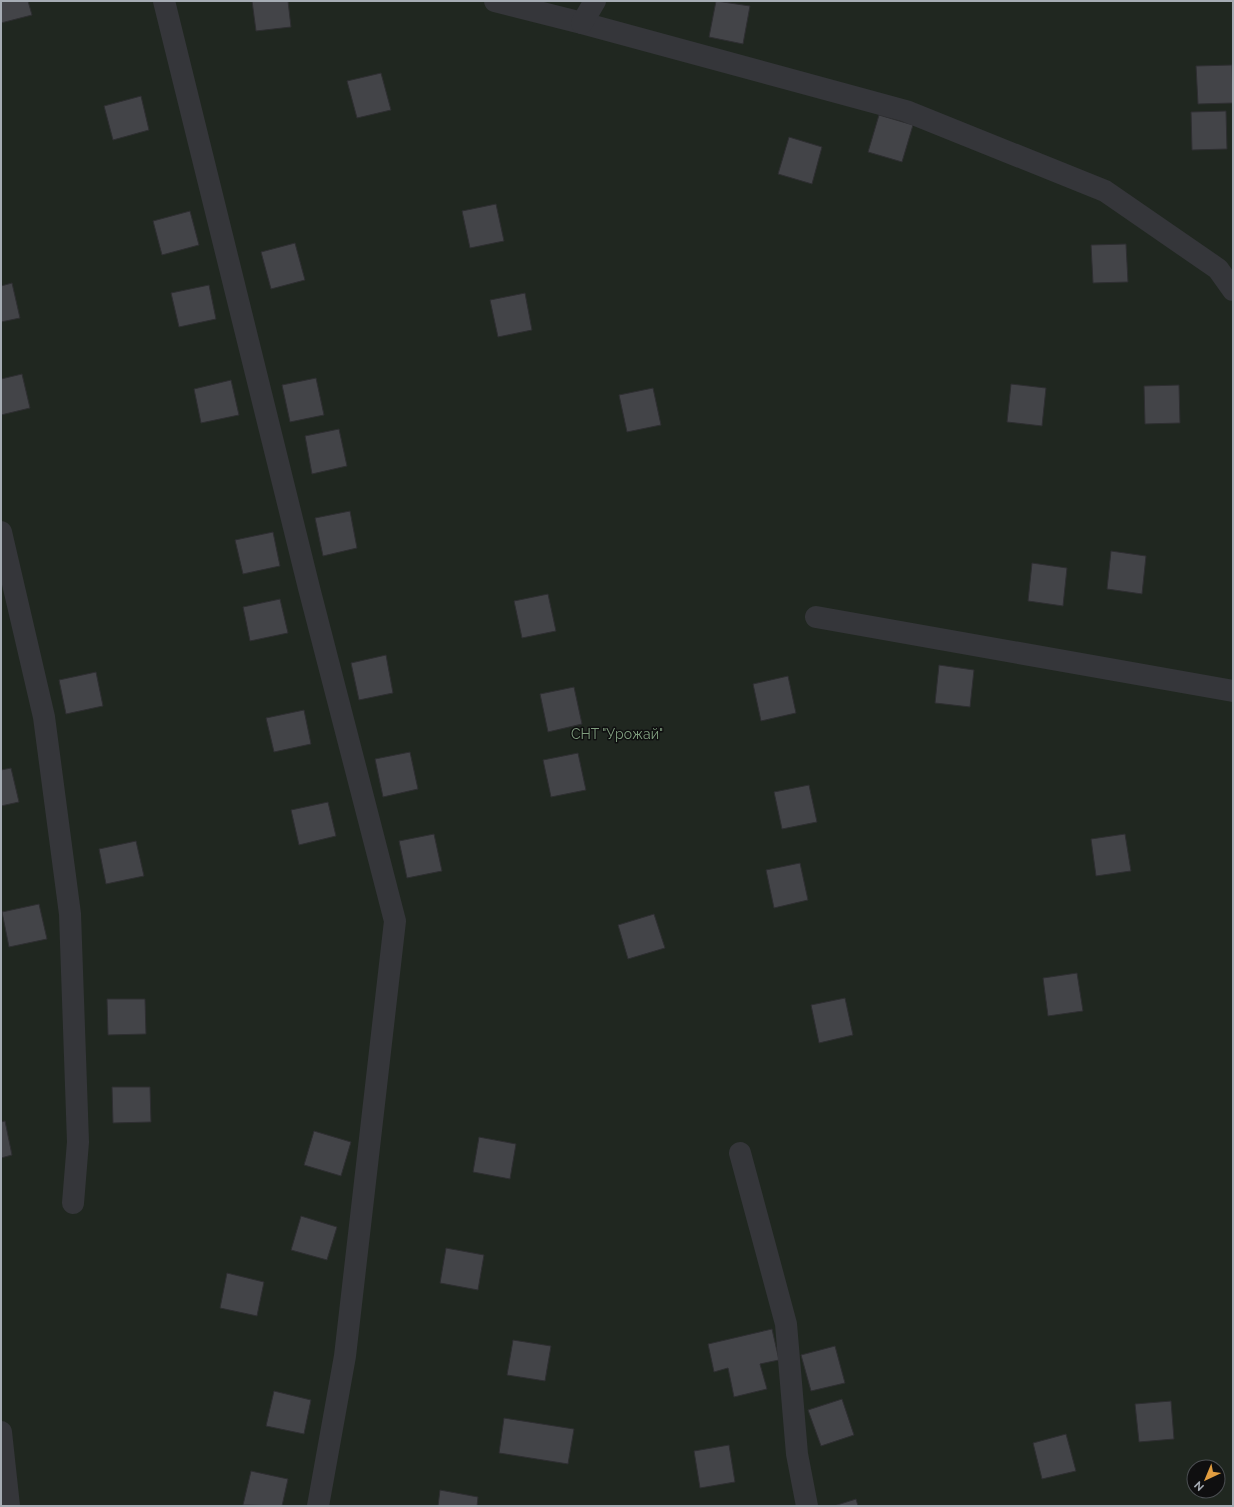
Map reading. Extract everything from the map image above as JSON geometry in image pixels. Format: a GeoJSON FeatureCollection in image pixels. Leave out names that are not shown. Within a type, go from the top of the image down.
{"type":"FeatureCollection","features":[{"type":"Feature","properties":{"kind":"street"},"geometry":{"type":"LineString","coordinates":[[164,1],[305,572],[395,921],[345,1356],[318,1506]]}},
{"type":"Feature","properties":{"kind":"street"},"geometry":{"type":"LineString","coordinates":[[494,1],[582,23],[906,111],[1105,192],[1218,269],[1233,290]]}},
{"type":"Feature","properties":{"kind":"street"},"geometry":{"type":"LineString","coordinates":[[582,23],[595,1]]}},
{"type":"Feature","properties":{"kind":"street"},"geometry":{"type":"LineString","coordinates":[[1,532],[44,717],[70,914],[78,1142],[73,1203]]}},
{"type":"Feature","properties":{"kind":"street"},"geometry":{"type":"LineString","coordinates":[[816,617],[1233,691]]}},
{"type":"Feature","properties":{"kind":"street"},"geometry":{"type":"LineString","coordinates":[[740,1153],[786,1324],[796,1454],[808,1506]]}},
{"type":"Feature","properties":{"kind":"street"},"geometry":{"type":"LineString","coordinates":[[1,1432],[9,1506]]}},
{"type":"Feature","properties":{"kind":"green space","name":"СНТ \"Урожай\""},"geometry":{"type":"Polygon","coordinates":[[[1,1],[1233,1],[1233,1506],[1,1506],[1,1]]]}},
{"type":"Feature","properties":{"kind":"building"},"geometry":{"type":"Polygon","coordinates":[[[1,1],[28,1],[32,15],[1,23],[1,1]]]}},
{"type":"Feature","properties":{"kind":"building"},"geometry":{"type":"Polygon","coordinates":[[[252,1],[288,1],[291,27],[256,31],[252,1]]]}},
{"type":"Feature","properties":{"kind":"building"},"geometry":{"type":"Polygon","coordinates":[[[716,1],[750,6],[743,44],[709,37],[716,1]]]}},
{"type":"Feature","properties":{"kind":"building"},"geometry":{"type":"Polygon","coordinates":[[[1232,65],[1233,103],[1198,104],[1196,66],[1232,65]]]}},
{"type":"Feature","properties":{"kind":"building"},"geometry":{"type":"Polygon","coordinates":[[[381,73],[391,110],[357,118],[347,81],[381,73]]]}},
{"type":"Feature","properties":{"kind":"building"},"geometry":{"type":"Polygon","coordinates":[[[141,96],[149,130],[113,140],[104,106],[141,96]]]}},
{"type":"Feature","properties":{"kind":"building"},"geometry":{"type":"Polygon","coordinates":[[[1226,111],[1227,149],[1192,150],[1191,112],[1226,111]]]}},
{"type":"Feature","properties":{"kind":"building"},"geometry":{"type":"Polygon","coordinates":[[[879,115],[913,125],[902,162],[868,152],[879,115]]]}},
{"type":"Feature","properties":{"kind":"building"},"geometry":{"type":"Polygon","coordinates":[[[789,137],[822,147],[812,184],[778,174],[789,137]]]}},
{"type":"Feature","properties":{"kind":"building"},"geometry":{"type":"Polygon","coordinates":[[[496,204],[504,241],[470,248],[462,211],[496,204]]]}},
{"type":"Feature","properties":{"kind":"building"},"geometry":{"type":"Polygon","coordinates":[[[190,211],[199,245],[162,255],[153,221],[190,211]]]}},
{"type":"Feature","properties":{"kind":"building"},"geometry":{"type":"Polygon","coordinates":[[[295,243],[305,280],[271,289],[261,252],[295,243]]]}},
{"type":"Feature","properties":{"kind":"building"},"geometry":{"type":"Polygon","coordinates":[[[1126,244],[1128,282],[1093,283],[1091,245],[1126,244]]]}},
{"type":"Feature","properties":{"kind":"building"},"geometry":{"type":"Polygon","coordinates":[[[12,283],[20,318],[1,322],[1,286],[12,283]]]}},
{"type":"Feature","properties":{"kind":"building"},"geometry":{"type":"Polygon","coordinates":[[[209,285],[216,319],[179,327],[171,293],[209,285]]]}},
{"type":"Feature","properties":{"kind":"building"},"geometry":{"type":"Polygon","coordinates":[[[525,293],[532,330],[498,337],[490,300],[525,293]]]}},
{"type":"Feature","properties":{"kind":"building"},"geometry":{"type":"Polygon","coordinates":[[[22,374],[30,408],[1,415],[1,379],[22,374]]]}},
{"type":"Feature","properties":{"kind":"building"},"geometry":{"type":"Polygon","coordinates":[[[316,378],[324,415],[290,422],[282,385],[316,378]]]}},
{"type":"Feature","properties":{"kind":"building"},"geometry":{"type":"Polygon","coordinates":[[[231,380],[239,415],[201,423],[194,389],[231,380]]]}},
{"type":"Feature","properties":{"kind":"building"},"geometry":{"type":"Polygon","coordinates":[[[1011,384],[1046,388],[1042,426],[1007,422],[1011,384]]]}},
{"type":"Feature","properties":{"kind":"building"},"geometry":{"type":"Polygon","coordinates":[[[1179,385],[1180,423],[1145,424],[1144,386],[1179,385]]]}},
{"type":"Feature","properties":{"kind":"building"},"geometry":{"type":"Polygon","coordinates":[[[653,388],[661,425],[627,432],[619,395],[653,388]]]}},
{"type":"Feature","properties":{"kind":"building"},"geometry":{"type":"Polygon","coordinates":[[[339,429],[347,466],[312,474],[305,436],[339,429]]]}},
{"type":"Feature","properties":{"kind":"building"},"geometry":{"type":"Polygon","coordinates":[[[350,511],[357,548],[323,556],[315,518],[350,511]]]}},
{"type":"Feature","properties":{"kind":"building"},"geometry":{"type":"Polygon","coordinates":[[[273,532],[280,566],[243,574],[235,540],[273,532]]]}},
{"type":"Feature","properties":{"kind":"building"},"geometry":{"type":"Polygon","coordinates":[[[1111,551],[1146,556],[1142,594],[1107,589],[1111,551]]]}},
{"type":"Feature","properties":{"kind":"building"},"geometry":{"type":"Polygon","coordinates":[[[1032,563],[1067,568],[1063,606],[1028,601],[1032,563]]]}},
{"type":"Feature","properties":{"kind":"building"},"geometry":{"type":"Polygon","coordinates":[[[548,594],[556,631],[522,638],[514,601],[548,594]]]}},
{"type":"Feature","properties":{"kind":"building"},"geometry":{"type":"Polygon","coordinates":[[[280,599],[288,633],[250,641],[243,607],[280,599]]]}},
{"type":"Feature","properties":{"kind":"building"},"geometry":{"type":"Polygon","coordinates":[[[386,655],[393,693],[359,700],[351,663],[386,655]]]}},
{"type":"Feature","properties":{"kind":"building"},"geometry":{"type":"Polygon","coordinates":[[[939,665],[974,670],[970,707],[935,703],[939,665]]]}},
{"type":"Feature","properties":{"kind":"building"},"geometry":{"type":"Polygon","coordinates":[[[96,672],[103,706],[66,714],[59,680],[96,672]]]}},
{"type":"Feature","properties":{"kind":"building"},"geometry":{"type":"Polygon","coordinates":[[[788,676],[796,713],[761,721],[753,684],[788,676]]]}},
{"type":"Feature","properties":{"kind":"building"},"geometry":{"type":"Polygon","coordinates":[[[574,687],[582,724],[548,732],[540,694],[574,687]]]}},
{"type":"Feature","properties":{"kind":"building"},"geometry":{"type":"Polygon","coordinates":[[[304,710],[311,744],[274,752],[266,718],[304,710]]]}},
{"type":"Feature","properties":{"kind":"building"},"geometry":{"type":"Polygon","coordinates":[[[410,752],[418,789],[383,797],[375,759],[410,752]]]}},
{"type":"Feature","properties":{"kind":"building"},"geometry":{"type":"Polygon","coordinates":[[[578,753],[586,790],[551,797],[543,760],[578,753]]]}},
{"type":"Feature","properties":{"kind":"building"},"geometry":{"type":"Polygon","coordinates":[[[11,768],[19,802],[1,806],[1,770],[11,768]]]}},
{"type":"Feature","properties":{"kind":"building"},"geometry":{"type":"Polygon","coordinates":[[[809,785],[817,822],[782,829],[774,792],[809,785]]]}},
{"type":"Feature","properties":{"kind":"building"},"geometry":{"type":"Polygon","coordinates":[[[328,802],[336,836],[299,845],[291,810],[328,802]]]}},
{"type":"Feature","properties":{"kind":"building"},"geometry":{"type":"Polygon","coordinates":[[[434,834],[442,871],[407,878],[399,841],[434,834]]]}},
{"type":"Feature","properties":{"kind":"building"},"geometry":{"type":"Polygon","coordinates":[[[1125,834],[1131,871],[1096,876],[1091,839],[1125,834]]]}},
{"type":"Feature","properties":{"kind":"building"},"geometry":{"type":"Polygon","coordinates":[[[136,841],[144,876],[106,884],[99,849],[136,841]]]}},
{"type":"Feature","properties":{"kind":"building"},"geometry":{"type":"Polygon","coordinates":[[[800,863],[808,900],[774,908],[766,870],[800,863]]]}},
{"type":"Feature","properties":{"kind":"building"},"geometry":{"type":"Polygon","coordinates":[[[39,904],[47,939],[9,947],[2,912],[39,904]]]}},
{"type":"Feature","properties":{"kind":"building"},"geometry":{"type":"Polygon","coordinates":[[[654,914],[665,948],[628,959],[618,925],[654,914]]]}},
{"type":"Feature","properties":{"kind":"building"},"geometry":{"type":"Polygon","coordinates":[[[1077,973],[1083,1011],[1048,1016],[1043,978],[1077,973]]]}},
{"type":"Feature","properties":{"kind":"building"},"geometry":{"type":"Polygon","coordinates":[[[845,998],[853,1035],[819,1043],[811,1005],[845,998]]]}},
{"type":"Feature","properties":{"kind":"building"},"geometry":{"type":"Polygon","coordinates":[[[107,999],[145,999],[146,1034],[108,1035],[107,999]]]}},
{"type":"Feature","properties":{"kind":"building"},"geometry":{"type":"Polygon","coordinates":[[[112,1087],[150,1087],[151,1122],[113,1123],[112,1087]]]}},
{"type":"Feature","properties":{"kind":"building"},"geometry":{"type":"Polygon","coordinates":[[[5,1121],[12,1155],[1,1158],[1,1122],[5,1121]]]}},
{"type":"Feature","properties":{"kind":"building"},"geometry":{"type":"Polygon","coordinates":[[[314,1131],[351,1142],[341,1176],[304,1165],[314,1131]]]}},
{"type":"Feature","properties":{"kind":"building"},"geometry":{"type":"Polygon","coordinates":[[[479,1137],[516,1144],[510,1179],[473,1172],[479,1137]]]}},
{"type":"Feature","properties":{"kind":"building"},"geometry":{"type":"Polygon","coordinates":[[[301,1216],[337,1227],[327,1260],[291,1250],[301,1216]]]}},
{"type":"Feature","properties":{"kind":"building"},"geometry":{"type":"Polygon","coordinates":[[[446,1248],[484,1255],[478,1290],[440,1283],[446,1248]]]}},
{"type":"Feature","properties":{"kind":"building"},"geometry":{"type":"Polygon","coordinates":[[[227,1273],[264,1282],[257,1316],[220,1308],[227,1273]]]}},
{"type":"Feature","properties":{"kind":"building"},"geometry":{"type":"Polygon","coordinates":[[[772,1329],[779,1360],[760,1364],[767,1389],[734,1397],[728,1368],[714,1372],[708,1344],[772,1329]]]}},
{"type":"Feature","properties":{"kind":"building"},"geometry":{"type":"Polygon","coordinates":[[[513,1340],[551,1346],[545,1381],[507,1375],[513,1340]]]}},
{"type":"Feature","properties":{"kind":"building"},"geometry":{"type":"Polygon","coordinates":[[[835,1346],[845,1383],[811,1391],[801,1355],[835,1346]]]}},
{"type":"Feature","properties":{"kind":"building"},"geometry":{"type":"Polygon","coordinates":[[[274,1391],[311,1400],[304,1434],[266,1426],[274,1391]]]}},
{"type":"Feature","properties":{"kind":"building"},"geometry":{"type":"Polygon","coordinates":[[[842,1399],[854,1435],[821,1446],[808,1410],[842,1399]]]}},
{"type":"Feature","properties":{"kind":"building"},"geometry":{"type":"Polygon","coordinates":[[[1171,1401],[1174,1439],[1139,1442],[1135,1404],[1171,1401]]]}},
{"type":"Feature","properties":{"kind":"building"},"geometry":{"type":"Polygon","coordinates":[[[504,1418],[574,1429],[568,1464],[499,1453],[504,1418]]]}},
{"type":"Feature","properties":{"kind":"building"},"geometry":{"type":"Polygon","coordinates":[[[1066,1434],[1076,1471],[1042,1479],[1033,1443],[1066,1434]]]}},
{"type":"Feature","properties":{"kind":"building"},"geometry":{"type":"Polygon","coordinates":[[[729,1445],[735,1482],[700,1488],[694,1451],[729,1445]]]}},
{"type":"Feature","properties":{"kind":"building"},"geometry":{"type":"Polygon","coordinates":[[[251,1471],[288,1479],[282,1506],[243,1505],[251,1471]]]}},
{"type":"Feature","properties":{"kind":"building"},"geometry":{"type":"Polygon","coordinates":[[[440,1490],[478,1497],[477,1506],[438,1506],[440,1490]]]}},
{"type":"Feature","properties":{"kind":"building"},"geometry":{"type":"Polygon","coordinates":[[[856,1499],[858,1506],[834,1506],[856,1499]]]}}]}
